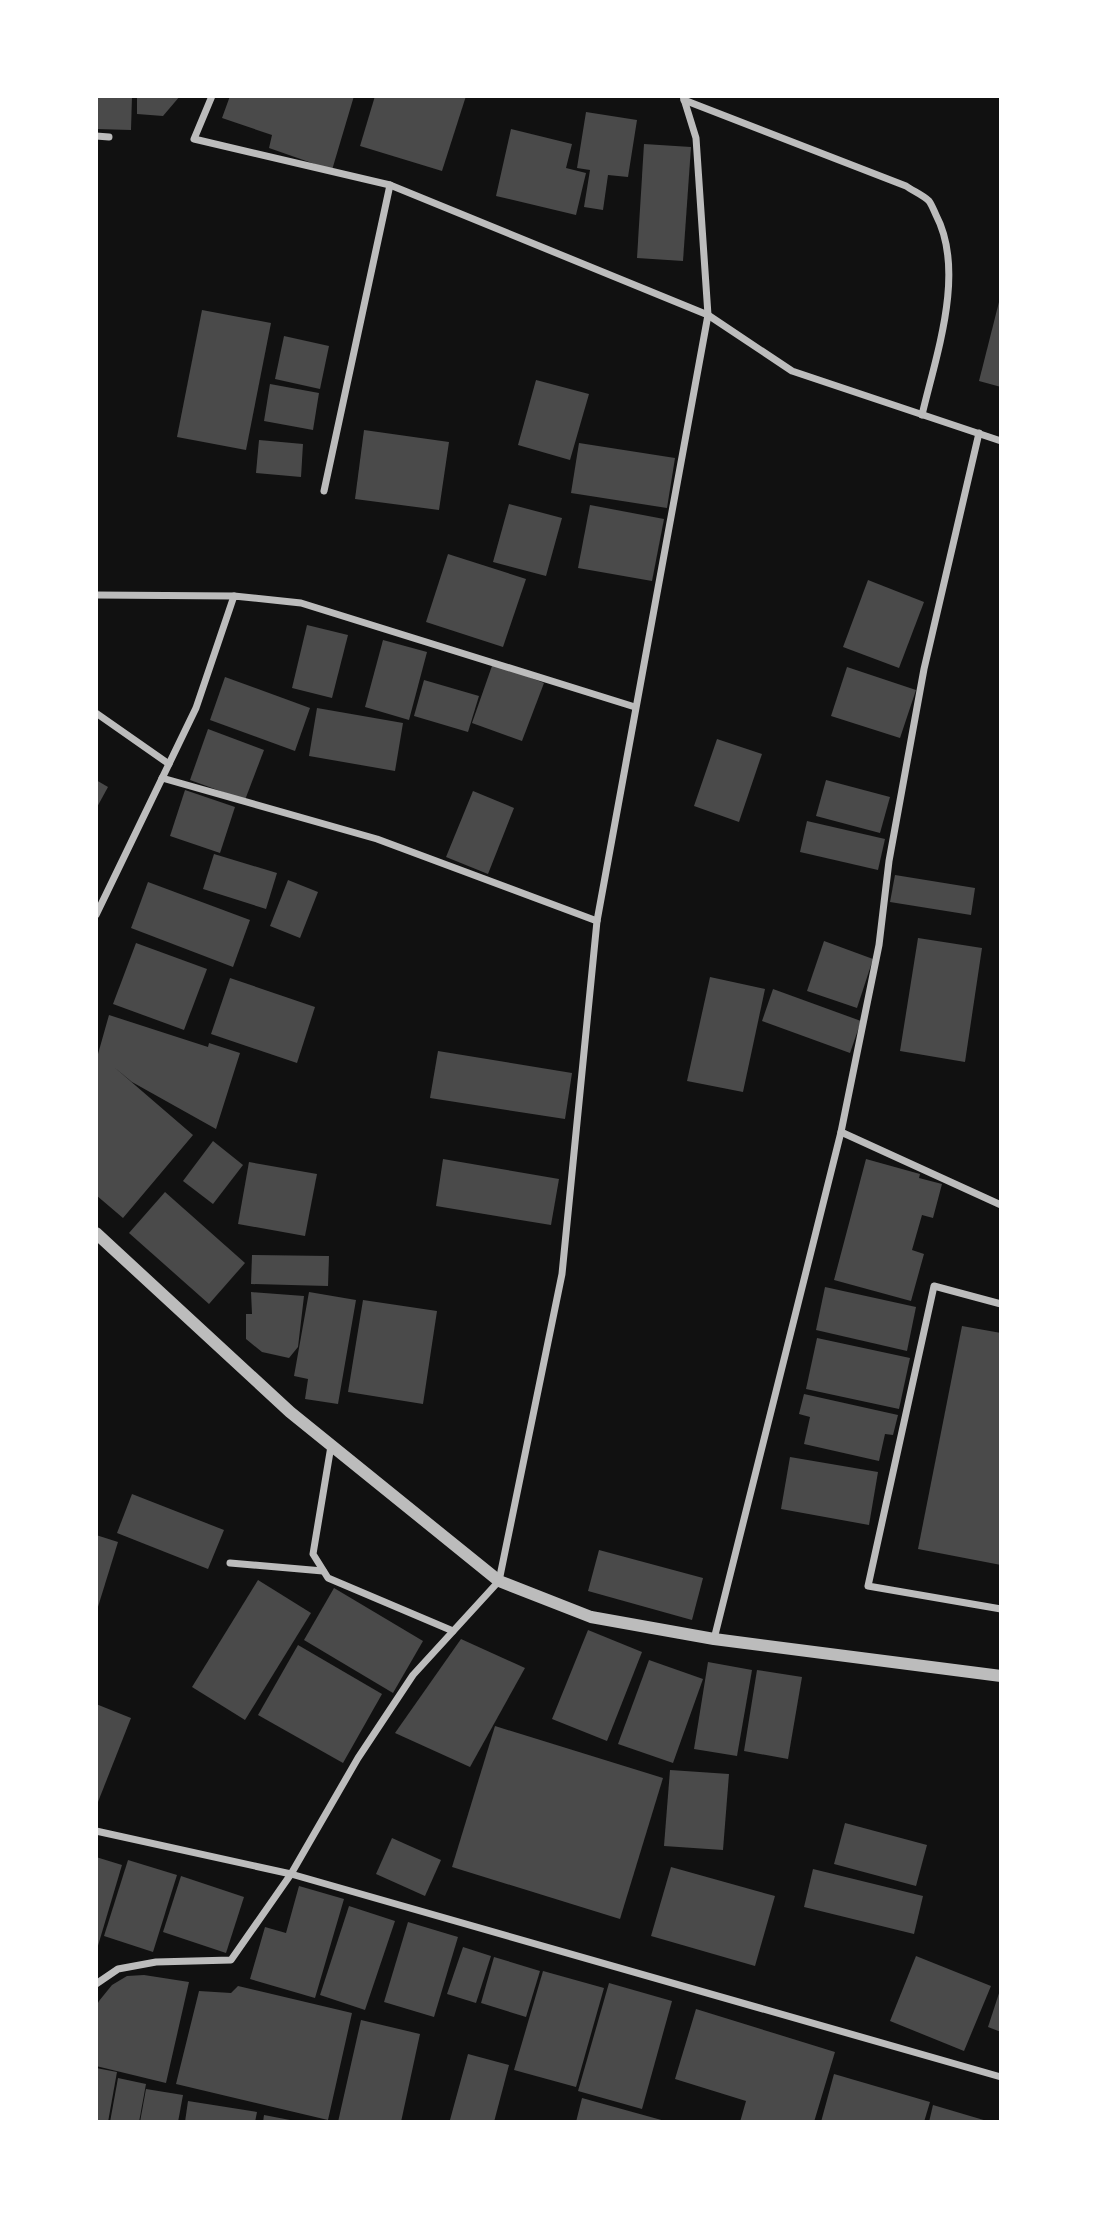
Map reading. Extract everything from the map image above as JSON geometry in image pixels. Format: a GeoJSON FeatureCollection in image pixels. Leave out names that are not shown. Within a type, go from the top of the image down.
{"type":"FeatureCollection","features":[{"type":"Feature","properties":{"kind":"street"},"geometry":{"type":"LineString","coordinates":[[212,96],[194,139],[390,185],[708,315],[792,371],[1001,441]]}},
{"type":"Feature","properties":{"kind":"street"},"geometry":{"type":"LineString","coordinates":[[96,1984],[118,1969],[156,1962],[231,1960],[291,1874],[358,1758],[413,1675],[499,1581],[562,1273],[597,921],[708,315],[696,138],[684,98]]}},
{"type":"Feature","properties":{"kind":"street"},"geometry":{"type":"LineString","coordinates":[[684,98],[906,186],[929,202],[944,230],[949,260],[943,322],[922,415]]}},
{"type":"Feature","properties":{"kind":"street"},"geometry":{"type":"LineString","coordinates":[[96,136],[109,137]]}},
{"type":"Feature","properties":{"kind":"street"},"geometry":{"type":"LineString","coordinates":[[324,491],[390,185]]}},
{"type":"Feature","properties":{"kind":"street"},"geometry":{"type":"LineString","coordinates":[[714,1640],[841,1132],[879,945],[889,860],[924,669],[979,433]]}},
{"type":"Feature","properties":{"kind":"street"},"geometry":{"type":"LineString","coordinates":[[96,595],[234,596],[301,603],[635,706]]}},
{"type":"Feature","properties":{"kind":"street"},"geometry":{"type":"LineString","coordinates":[[96,915],[196,708],[234,596]]}},
{"type":"Feature","properties":{"kind":"street"},"geometry":{"type":"LineString","coordinates":[[96,713],[169,764]]}},
{"type":"Feature","properties":{"kind":"street"},"geometry":{"type":"LineString","coordinates":[[162,778],[377,839],[597,921]]}},
{"type":"Feature","properties":{"kind":"street"},"geometry":{"type":"LineString","coordinates":[[841,1132],[1001,1205]]}},
{"type":"Feature","properties":{"kind":"street"},"geometry":{"type":"LineString","coordinates":[[96,1233],[289,1412],[499,1581],[591,1617],[714,1640],[1001,1676]]}},
{"type":"Feature","properties":{"kind":"street"},"geometry":{"type":"LineString","coordinates":[[1001,1304],[934,1286],[868,1586],[1001,1609]]}},
{"type":"Feature","properties":{"kind":"street"},"geometry":{"type":"LineString","coordinates":[[331,1446],[313,1554],[323,1571],[328,1578],[453,1632]]}},
{"type":"Feature","properties":{"kind":"street"},"geometry":{"type":"LineString","coordinates":[[230,1563],[323,1571]]}},
{"type":"Feature","properties":{"kind":"street"},"geometry":{"type":"LineString","coordinates":[[96,1831],[291,1874],[1001,2077]]}},
{"type":"Feature","properties":{"kind":"building"},"geometry":{"type":"Polygon","coordinates":[[[96,96],[132,96],[131,130],[96,129],[96,96]]]}},
{"type":"Feature","properties":{"kind":"building"},"geometry":{"type":"Polygon","coordinates":[[[137,96],[180,96],[163,116],[137,114],[137,96]]]}},
{"type":"Feature","properties":{"kind":"building"},"geometry":{"type":"Polygon","coordinates":[[[230,96],[354,96],[332,170],[269,148],[272,135],[222,118],[230,96]]]}},
{"type":"Feature","properties":{"kind":"building"},"geometry":{"type":"Polygon","coordinates":[[[375,96],[466,96],[442,171],[360,146],[375,96]]]}},
{"type":"Feature","properties":{"kind":"building"},"geometry":{"type":"Polygon","coordinates":[[[586,112],[637,120],[628,177],[608,175],[603,210],[584,207],[590,170],[577,168],[586,112]]]}},
{"type":"Feature","properties":{"kind":"building"},"geometry":{"type":"Polygon","coordinates":[[[511,129],[572,144],[566,168],[586,173],[576,215],[496,196],[511,129]]]}},
{"type":"Feature","properties":{"kind":"building"},"geometry":{"type":"Polygon","coordinates":[[[644,144],[691,147],[683,261],[637,258],[644,144]]]}},
{"type":"Feature","properties":{"kind":"building"},"geometry":{"type":"Polygon","coordinates":[[[1001,298],[1001,387],[979,381],[1001,298]]]}},
{"type":"Feature","properties":{"kind":"building"},"geometry":{"type":"Polygon","coordinates":[[[202,310],[271,323],[246,450],[177,437],[202,310]]]}},
{"type":"Feature","properties":{"kind":"building"},"geometry":{"type":"Polygon","coordinates":[[[284,336],[329,346],[320,389],[275,379],[284,336]]]}},
{"type":"Feature","properties":{"kind":"building"},"geometry":{"type":"Polygon","coordinates":[[[536,380],[589,394],[570,460],[518,445],[536,380]]]}},
{"type":"Feature","properties":{"kind":"building"},"geometry":{"type":"Polygon","coordinates":[[[270,384],[319,393],[313,430],[264,421],[270,384]]]}},
{"type":"Feature","properties":{"kind":"building"},"geometry":{"type":"Polygon","coordinates":[[[364,430],[449,442],[439,510],[355,499],[364,430]]]}},
{"type":"Feature","properties":{"kind":"building"},"geometry":{"type":"Polygon","coordinates":[[[259,440],[303,444],[301,477],[256,473],[259,440]]]}},
{"type":"Feature","properties":{"kind":"building"},"geometry":{"type":"Polygon","coordinates":[[[579,443],[675,458],[667,508],[571,493],[579,443]]]}},
{"type":"Feature","properties":{"kind":"building"},"geometry":{"type":"Polygon","coordinates":[[[509,504],[562,518],[546,576],[493,562],[509,504]]]}},
{"type":"Feature","properties":{"kind":"building"},"geometry":{"type":"Polygon","coordinates":[[[590,505],[664,519],[652,581],[578,568],[590,505]]]}},
{"type":"Feature","properties":{"kind":"building"},"geometry":{"type":"Polygon","coordinates":[[[448,554],[526,579],[503,647],[426,622],[448,554]]]}},
{"type":"Feature","properties":{"kind":"building"},"geometry":{"type":"Polygon","coordinates":[[[868,580],[924,602],[899,668],[843,647],[868,580]]]}},
{"type":"Feature","properties":{"kind":"building"},"geometry":{"type":"Polygon","coordinates":[[[307,625],[348,635],[332,698],[292,688],[307,625]]]}},
{"type":"Feature","properties":{"kind":"building"},"geometry":{"type":"Polygon","coordinates":[[[383,640],[427,652],[409,720],[365,707],[383,640]]]}},
{"type":"Feature","properties":{"kind":"building"},"geometry":{"type":"Polygon","coordinates":[[[493,663],[544,683],[522,741],[472,723],[493,663]]]}},
{"type":"Feature","properties":{"kind":"building"},"geometry":{"type":"Polygon","coordinates":[[[847,667],[916,690],[900,738],[831,716],[847,667]]]}},
{"type":"Feature","properties":{"kind":"building"},"geometry":{"type":"Polygon","coordinates":[[[225,677],[310,708],[295,751],[210,720],[225,677]]]}},
{"type":"Feature","properties":{"kind":"building"},"geometry":{"type":"Polygon","coordinates":[[[424,680],[479,696],[468,732],[414,716],[424,680]]]}},
{"type":"Feature","properties":{"kind":"building"},"geometry":{"type":"Polygon","coordinates":[[[317,708],[403,723],[395,771],[309,756],[317,708]]]}},
{"type":"Feature","properties":{"kind":"building"},"geometry":{"type":"Polygon","coordinates":[[[208,729],[264,750],[245,800],[190,780],[208,729]]]}},
{"type":"Feature","properties":{"kind":"building"},"geometry":{"type":"Polygon","coordinates":[[[717,739],[762,754],[739,822],[694,806],[717,739]]]}},
{"type":"Feature","properties":{"kind":"building"},"geometry":{"type":"Polygon","coordinates":[[[96,780],[108,787],[96,809],[96,780]]]}},
{"type":"Feature","properties":{"kind":"building"},"geometry":{"type":"Polygon","coordinates":[[[826,780],[890,797],[880,833],[816,816],[826,780]]]}},
{"type":"Feature","properties":{"kind":"building"},"geometry":{"type":"Polygon","coordinates":[[[185,790],[235,807],[220,853],[170,836],[185,790]]]}},
{"type":"Feature","properties":{"kind":"building"},"geometry":{"type":"Polygon","coordinates":[[[473,791],[514,808],[488,874],[446,857],[473,791]]]}},
{"type":"Feature","properties":{"kind":"building"},"geometry":{"type":"Polygon","coordinates":[[[807,821],[885,839],[878,870],[800,852],[807,821]]]}},
{"type":"Feature","properties":{"kind":"building"},"geometry":{"type":"Polygon","coordinates":[[[214,854],[277,873],[266,909],[203,889],[214,854]]]}},
{"type":"Feature","properties":{"kind":"building"},"geometry":{"type":"Polygon","coordinates":[[[895,875],[975,888],[971,915],[890,902],[895,875]]]}},
{"type":"Feature","properties":{"kind":"building"},"geometry":{"type":"Polygon","coordinates":[[[288,880],[318,892],[300,938],[270,926],[288,880]]]}},
{"type":"Feature","properties":{"kind":"building"},"geometry":{"type":"Polygon","coordinates":[[[148,882],[250,920],[233,967],[131,928],[148,882]]]}},
{"type":"Feature","properties":{"kind":"building"},"geometry":{"type":"Polygon","coordinates":[[[918,938],[982,948],[965,1062],[900,1051],[918,938]]]}},
{"type":"Feature","properties":{"kind":"building"},"geometry":{"type":"Polygon","coordinates":[[[824,941],[873,959],[857,1008],[807,991],[824,941]]]}},
{"type":"Feature","properties":{"kind":"building"},"geometry":{"type":"Polygon","coordinates":[[[136,943],[207,969],[184,1030],[113,1004],[136,943]]]}},
{"type":"Feature","properties":{"kind":"building"},"geometry":{"type":"Polygon","coordinates":[[[710,977],[765,989],[743,1092],[687,1081],[710,977]]]}},
{"type":"Feature","properties":{"kind":"building"},"geometry":{"type":"Polygon","coordinates":[[[230,978],[315,1007],[297,1063],[211,1034],[230,978]]]}},
{"type":"Feature","properties":{"kind":"building"},"geometry":{"type":"Polygon","coordinates":[[[773,989],[861,1021],[850,1053],[762,1021],[773,989]]]}},
{"type":"Feature","properties":{"kind":"building"},"geometry":{"type":"Polygon","coordinates":[[[109,1015],[208,1047],[209,1043],[240,1053],[216,1129],[132,1082],[114,1067],[193,1135],[123,1218],[96,1195],[96,1052],[98,1054],[109,1015]]]}},
{"type":"Feature","properties":{"kind":"building"},"geometry":{"type":"Polygon","coordinates":[[[438,1051],[572,1073],[565,1119],[430,1098],[438,1051]]]}},
{"type":"Feature","properties":{"kind":"building"},"geometry":{"type":"Polygon","coordinates":[[[213,1141],[243,1165],[213,1204],[183,1181],[213,1141]]]}},
{"type":"Feature","properties":{"kind":"building"},"geometry":{"type":"Polygon","coordinates":[[[443,1159],[559,1179],[551,1225],[436,1206],[443,1159]]]}},
{"type":"Feature","properties":{"kind":"building"},"geometry":{"type":"Polygon","coordinates":[[[866,1159],[920,1174],[919,1178],[942,1184],[933,1218],[922,1215],[912,1250],[924,1254],[911,1301],[834,1280],[866,1159]]]}},
{"type":"Feature","properties":{"kind":"building"},"geometry":{"type":"Polygon","coordinates":[[[249,1162],[317,1174],[305,1236],[238,1224],[249,1162]]]}},
{"type":"Feature","properties":{"kind":"building"},"geometry":{"type":"Polygon","coordinates":[[[165,1192],[245,1263],[209,1304],[129,1233],[165,1192]]]}},
{"type":"Feature","properties":{"kind":"building"},"geometry":{"type":"Polygon","coordinates":[[[252,1255],[329,1256],[328,1286],[251,1284],[252,1255]]]}},
{"type":"Feature","properties":{"kind":"building"},"geometry":{"type":"Polygon","coordinates":[[[825,1287],[916,1307],[907,1351],[816,1330],[825,1287]]]}},
{"type":"Feature","properties":{"kind":"building"},"geometry":{"type":"Polygon","coordinates":[[[251,1292],[304,1296],[298,1347],[289,1358],[262,1352],[246,1339],[246,1314],[252,1314],[251,1292]]]}},
{"type":"Feature","properties":{"kind":"building"},"geometry":{"type":"Polygon","coordinates":[[[309,1292],[356,1300],[338,1404],[305,1399],[308,1379],[294,1376],[309,1292]]]}},
{"type":"Feature","properties":{"kind":"building"},"geometry":{"type":"Polygon","coordinates":[[[363,1300],[437,1311],[423,1404],[348,1392],[363,1300]]]}},
{"type":"Feature","properties":{"kind":"building"},"geometry":{"type":"Polygon","coordinates":[[[962,1326],[1001,1333],[1001,1565],[918,1549],[962,1326]]]}},
{"type":"Feature","properties":{"kind":"building"},"geometry":{"type":"Polygon","coordinates":[[[817,1338],[910,1358],[899,1409],[806,1389],[817,1338]]]}},
{"type":"Feature","properties":{"kind":"building"},"geometry":{"type":"Polygon","coordinates":[[[804,1394],[898,1415],[893,1435],[885,1434],[879,1461],[804,1444],[810,1417],[799,1414],[804,1394]]]}},
{"type":"Feature","properties":{"kind":"building"},"geometry":{"type":"Polygon","coordinates":[[[790,1457],[878,1472],[869,1525],[781,1509],[790,1457]]]}},
{"type":"Feature","properties":{"kind":"building"},"geometry":{"type":"Polygon","coordinates":[[[132,1494],[224,1530],[208,1569],[117,1533],[132,1494]]]}},
{"type":"Feature","properties":{"kind":"building"},"geometry":{"type":"Polygon","coordinates":[[[96,1535],[118,1542],[97,1610],[96,1609],[96,1535]]]}},
{"type":"Feature","properties":{"kind":"building"},"geometry":{"type":"Polygon","coordinates":[[[599,1550],[703,1578],[692,1620],[588,1591],[599,1550]]]}},
{"type":"Feature","properties":{"kind":"building"},"geometry":{"type":"Polygon","coordinates":[[[258,1580],[311,1613],[245,1720],[192,1687],[258,1580]]]}},
{"type":"Feature","properties":{"kind":"building"},"geometry":{"type":"Polygon","coordinates":[[[334,1588],[423,1641],[393,1693],[304,1640],[334,1588]]]}},
{"type":"Feature","properties":{"kind":"building"},"geometry":{"type":"Polygon","coordinates":[[[588,1630],[642,1652],[607,1741],[552,1719],[588,1630]]]}},
{"type":"Feature","properties":{"kind":"building"},"geometry":{"type":"Polygon","coordinates":[[[461,1639],[525,1668],[470,1767],[395,1733],[461,1639]]]}},
{"type":"Feature","properties":{"kind":"building"},"geometry":{"type":"Polygon","coordinates":[[[298,1645],[382,1694],[343,1763],[258,1715],[298,1645]]]}},
{"type":"Feature","properties":{"kind":"building"},"geometry":{"type":"Polygon","coordinates":[[[649,1660],[703,1679],[673,1763],[618,1744],[649,1660]]]}},
{"type":"Feature","properties":{"kind":"building"},"geometry":{"type":"Polygon","coordinates":[[[708,1662],[752,1670],[737,1756],[694,1749],[708,1662]]]}},
{"type":"Feature","properties":{"kind":"building"},"geometry":{"type":"Polygon","coordinates":[[[757,1670],[802,1677],[788,1759],[744,1751],[757,1670]]]}},
{"type":"Feature","properties":{"kind":"building"},"geometry":{"type":"Polygon","coordinates":[[[96,1704],[131,1718],[96,1807],[96,1704]]]}},
{"type":"Feature","properties":{"kind":"building"},"geometry":{"type":"Polygon","coordinates":[[[495,1726],[663,1778],[620,1919],[452,1867],[495,1726]]]}},
{"type":"Feature","properties":{"kind":"building"},"geometry":{"type":"Polygon","coordinates":[[[670,1770],[729,1774],[723,1850],[664,1846],[670,1770]]]}},
{"type":"Feature","properties":{"kind":"building"},"geometry":{"type":"Polygon","coordinates":[[[845,1823],[927,1845],[916,1886],[834,1864],[845,1823]]]}},
{"type":"Feature","properties":{"kind":"building"},"geometry":{"type":"Polygon","coordinates":[[[392,1838],[441,1860],[425,1896],[376,1874],[392,1838]]]}},
{"type":"Feature","properties":{"kind":"building"},"geometry":{"type":"Polygon","coordinates":[[[96,1857],[122,1865],[97,1949],[96,1949],[96,1857]]]}},
{"type":"Feature","properties":{"kind":"building"},"geometry":{"type":"Polygon","coordinates":[[[128,1860],[177,1875],[153,1952],[104,1936],[128,1860]]]}},
{"type":"Feature","properties":{"kind":"building"},"geometry":{"type":"Polygon","coordinates":[[[671,1867],[775,1896],[755,1966],[651,1936],[671,1867]]]}},
{"type":"Feature","properties":{"kind":"building"},"geometry":{"type":"Polygon","coordinates":[[[813,1869],[923,1896],[914,1934],[804,1907],[813,1869]]]}},
{"type":"Feature","properties":{"kind":"building"},"geometry":{"type":"Polygon","coordinates":[[[181,1876],[244,1897],[226,1953],[163,1932],[181,1876]]]}},
{"type":"Feature","properties":{"kind":"building"},"geometry":{"type":"Polygon","coordinates":[[[299,1886],[344,1899],[315,1998],[250,1979],[265,1927],[286,1933],[299,1886]]]}},
{"type":"Feature","properties":{"kind":"building"},"geometry":{"type":"Polygon","coordinates":[[[349,1906],[395,1921],[365,2010],[320,1995],[349,1906]]]}},
{"type":"Feature","properties":{"kind":"building"},"geometry":{"type":"Polygon","coordinates":[[[408,1922],[458,1937],[434,2017],[384,2002],[408,1922]]]}},
{"type":"Feature","properties":{"kind":"building"},"geometry":{"type":"Polygon","coordinates":[[[463,1947],[491,1956],[476,2003],[447,1994],[463,1947]]]}},
{"type":"Feature","properties":{"kind":"building"},"geometry":{"type":"Polygon","coordinates":[[[916,1956],[991,1986],[964,2051],[890,2021],[916,1956]]]}},
{"type":"Feature","properties":{"kind":"building"},"geometry":{"type":"Polygon","coordinates":[[[494,1957],[540,1971],[526,2017],[481,2003],[494,1957]]]}},
{"type":"Feature","properties":{"kind":"building"},"geometry":{"type":"Polygon","coordinates":[[[543,1971],[604,1988],[576,2087],[514,2070],[543,1971]]]}},
{"type":"Feature","properties":{"kind":"building"},"geometry":{"type":"Polygon","coordinates":[[[144,1975],[189,1982],[166,2083],[96,2066],[96,2007],[99,2001],[112,1985],[127,1976],[144,1975]]]}},
{"type":"Feature","properties":{"kind":"building"},"geometry":{"type":"Polygon","coordinates":[[[609,1983],[672,2001],[642,2109],[578,2091],[609,1983]]]}},
{"type":"Feature","properties":{"kind":"building"},"geometry":{"type":"Polygon","coordinates":[[[238,1986],[352,2013],[328,2120],[176,2084],[199,1991],[231,1993],[238,1986]]]}},
{"type":"Feature","properties":{"kind":"building"},"geometry":{"type":"Polygon","coordinates":[[[1001,1987],[1001,2032],[988,2027],[1001,1987]]]}},
{"type":"Feature","properties":{"kind":"building"},"geometry":{"type":"Polygon","coordinates":[[[696,2009],[835,2052],[814,2122],[740,2122],[746,2101],[675,2079],[696,2009]]]}},
{"type":"Feature","properties":{"kind":"building"},"geometry":{"type":"Polygon","coordinates":[[[361,2020],[420,2034],[401,2122],[338,2122],[361,2020]]]}},
{"type":"Feature","properties":{"kind":"building"},"geometry":{"type":"Polygon","coordinates":[[[468,2054],[509,2065],[494,2122],[450,2120],[468,2054]]]}},
{"type":"Feature","properties":{"kind":"building"},"geometry":{"type":"Polygon","coordinates":[[[96,2068],[117,2072],[108,2122],[96,2122],[96,2068]]]}},
{"type":"Feature","properties":{"kind":"building"},"geometry":{"type":"Polygon","coordinates":[[[834,2074],[930,2102],[924,2122],[821,2122],[834,2074]]]}},
{"type":"Feature","properties":{"kind":"building"},"geometry":{"type":"Polygon","coordinates":[[[118,2078],[146,2084],[139,2122],[110,2122],[118,2078]]]}},
{"type":"Feature","properties":{"kind":"building"},"geometry":{"type":"Polygon","coordinates":[[[146,2089],[183,2095],[178,2122],[140,2122],[146,2089]]]}},
{"type":"Feature","properties":{"kind":"building"},"geometry":{"type":"Polygon","coordinates":[[[582,2098],[665,2121],[665,2122],[576,2122],[582,2098]]]}},
{"type":"Feature","properties":{"kind":"building"},"geometry":{"type":"Polygon","coordinates":[[[188,2101],[257,2112],[255,2122],[185,2122],[188,2101]]]}},
{"type":"Feature","properties":{"kind":"building"},"geometry":{"type":"Polygon","coordinates":[[[933,2105],[987,2121],[987,2122],[929,2122],[933,2105]]]}},
{"type":"Feature","properties":{"kind":"building"},"geometry":{"type":"Polygon","coordinates":[[[264,2115],[290,2120],[290,2122],[263,2122],[264,2115]]]}}]}
